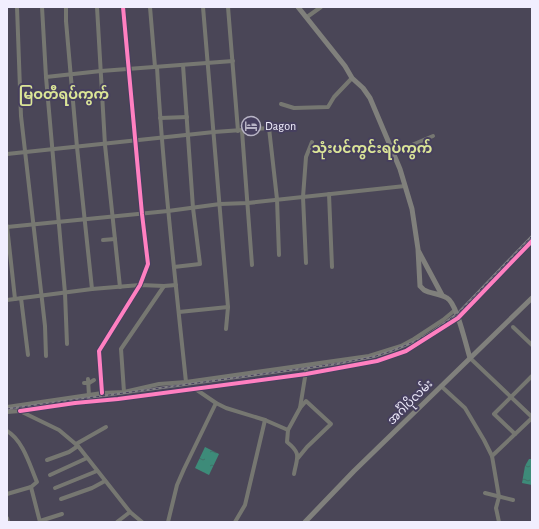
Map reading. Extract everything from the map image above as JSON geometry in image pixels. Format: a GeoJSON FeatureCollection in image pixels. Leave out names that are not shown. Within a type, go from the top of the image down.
{"type":"FeatureCollection","features":[{"type":"Feature","properties":{"kind":"main road"},"geometry":{"type":"LineString","coordinates":[[298,7],[345,66],[352,78],[363,88],[370,98],[394,153],[414,216],[418,249],[419,276],[422,288],[427,292],[436,293],[449,298],[458,318],[470,358]]}},
{"type":"Feature","properties":{"kind":"main road"},"geometry":{"type":"LineString","coordinates":[[418,249],[442,295]]}},
{"type":"Feature","properties":{"kind":"main road","name":"အင်္ဂါပိုလမ်း"},"geometry":{"type":"LineString","coordinates":[[306,522],[441,386],[532,298]]}},
{"type":"Feature","properties":{"kind":"street"},"geometry":{"type":"LineString","coordinates":[[17,7],[21,116],[45,326],[46,356]]}},
{"type":"Feature","properties":{"kind":"street"},"geometry":{"type":"LineString","coordinates":[[42,7],[46,77],[65,293],[67,344]]}},
{"type":"Feature","properties":{"kind":"street"},"geometry":{"type":"LineString","coordinates":[[66,7],[77,147],[92,289]]}},
{"type":"Feature","properties":{"kind":"street"},"geometry":{"type":"LineString","coordinates":[[97,7],[105,145],[120,287]]}},
{"type":"Feature","properties":{"kind":"street"},"geometry":{"type":"LineString","coordinates":[[102,394],[99,351],[140,285],[148,264],[123,7]]}},
{"type":"Feature","properties":{"kind":"street"},"geometry":{"type":"LineString","coordinates":[[150,7],[168,211],[186,382]]}},
{"type":"Feature","properties":{"kind":"street"},"geometry":{"type":"LineString","coordinates":[[203,7],[228,308],[226,329]]}},
{"type":"Feature","properties":{"kind":"street"},"geometry":{"type":"LineString","coordinates":[[228,7],[248,203],[252,265]]}},
{"type":"Feature","properties":{"kind":"street"},"geometry":{"type":"LineString","coordinates":[[307,17],[321,7]]}},
{"type":"Feature","properties":{"kind":"street"},"geometry":{"type":"LineString","coordinates":[[46,77],[101,71],[233,61]]}},
{"type":"Feature","properties":{"kind":"street"},"geometry":{"type":"LineString","coordinates":[[174,267],[200,264],[193,208],[183,65]]}},
{"type":"Feature","properties":{"kind":"street"},"geometry":{"type":"LineString","coordinates":[[281,104],[294,108],[328,107],[334,97],[352,78]]}},
{"type":"Feature","properties":{"kind":"street"},"geometry":{"type":"LineString","coordinates":[[160,118],[187,117]]}},
{"type":"Feature","properties":{"kind":"street"},"geometry":{"type":"LineString","coordinates":[[7,154],[105,145],[214,132],[269,128],[277,199],[279,255]]}},
{"type":"Feature","properties":{"kind":"street"},"geometry":{"type":"LineString","coordinates":[[394,153],[433,136]]}},
{"type":"Feature","properties":{"kind":"street"},"geometry":{"type":"LineString","coordinates":[[306,263],[303,197],[306,157],[312,142]]}},
{"type":"Feature","properties":{"kind":"street"},"geometry":{"type":"LineString","coordinates":[[15,299],[7,226],[33,225],[85,218],[142,214],[220,204],[248,203],[405,186]]}},
{"type":"Feature","properties":{"kind":"street"},"geometry":{"type":"LineString","coordinates":[[329,194],[332,267]]}},
{"type":"Feature","properties":{"kind":"street"},"geometry":{"type":"LineString","coordinates":[[103,240],[115,239]]}},
{"type":"Feature","properties":{"kind":"street"},"geometry":{"type":"LineString","coordinates":[[7,412],[306,374],[377,362],[406,351],[458,318],[532,241]]}},
{"type":"Feature","properties":{"kind":"street"},"geometry":{"type":"LineString","coordinates":[[7,300],[92,289],[140,285],[176,285]]}},
{"type":"Feature","properties":{"kind":"street"},"geometry":{"type":"LineString","coordinates":[[124,392],[121,349],[164,286]]}},
{"type":"Feature","properties":{"kind":"street"},"geometry":{"type":"LineString","coordinates":[[21,298],[28,355]]}},
{"type":"Feature","properties":{"kind":"street"},"geometry":{"type":"LineString","coordinates":[[179,312],[228,308]]}},
{"type":"Feature","properties":{"kind":"street"},"geometry":{"type":"LineString","coordinates":[[7,407],[124,392],[159,384],[186,382],[369,356],[401,346],[414,340],[455,310]]}},
{"type":"Feature","properties":{"kind":"street"},"geometry":{"type":"LineString","coordinates":[[513,327],[532,344]]}},
{"type":"Feature","properties":{"kind":"street"},"geometry":{"type":"LineString","coordinates":[[470,358],[532,418],[492,456]]}},
{"type":"Feature","properties":{"kind":"street"},"geometry":{"type":"LineString","coordinates":[[300,408],[307,365]]}},
{"type":"Feature","properties":{"kind":"street"},"geometry":{"type":"LineString","coordinates":[[515,434],[494,414],[532,376]]}},
{"type":"Feature","properties":{"kind":"street"},"geometry":{"type":"LineString","coordinates":[[84,383],[94,380]]}},
{"type":"Feature","properties":{"kind":"street"},"geometry":{"type":"LineString","coordinates":[[88,381],[89,396]]}},
{"type":"Feature","properties":{"kind":"street"},"geometry":{"type":"LineString","coordinates":[[441,386],[466,408],[492,456],[498,496],[496,508],[499,522]]}},
{"type":"Feature","properties":{"kind":"street"},"geometry":{"type":"LineString","coordinates":[[194,388],[226,408],[265,420],[288,430]]}},
{"type":"Feature","properties":{"kind":"street"},"geometry":{"type":"LineString","coordinates":[[294,474],[298,458],[330,424],[306,401],[300,408],[288,430],[287,442],[296,449],[298,458]]}},
{"type":"Feature","properties":{"kind":"street"},"geometry":{"type":"LineString","coordinates":[[168,522],[184,469],[216,403]]}},
{"type":"Feature","properties":{"kind":"street"},"geometry":{"type":"LineString","coordinates":[[20,411],[59,430],[77,445],[130,512],[142,522]]}},
{"type":"Feature","properties":{"kind":"street"},"geometry":{"type":"LineString","coordinates":[[234,522],[245,505],[265,420]]}},
{"type":"Feature","properties":{"kind":"street"},"geometry":{"type":"LineString","coordinates":[[47,460],[69,452],[77,445],[106,427]]}},
{"type":"Feature","properties":{"kind":"street"},"geometry":{"type":"LineString","coordinates":[[7,431],[16,438],[28,459],[37,482],[31,487],[7,494]]}},
{"type":"Feature","properties":{"kind":"street"},"geometry":{"type":"LineString","coordinates":[[50,476],[87,458]]}},
{"type":"Feature","properties":{"kind":"street"},"geometry":{"type":"LineString","coordinates":[[55,488],[97,471]]}},
{"type":"Feature","properties":{"kind":"street"},"geometry":{"type":"LineString","coordinates":[[61,499],[92,488],[106,481]]}},
{"type":"Feature","properties":{"kind":"street"},"geometry":{"type":"LineString","coordinates":[[31,487],[40,522],[62,514]]}},
{"type":"Feature","properties":{"kind":"street"},"geometry":{"type":"LineString","coordinates":[[485,493],[513,500]]}},
{"type":"Feature","properties":{"kind":"street"},"geometry":{"type":"LineString","coordinates":[[118,522],[130,512]]}},
{"type":"Feature","properties":{"kind":"street"},"geometry":{"type":"LineString","coordinates":[[7,518],[8,522]]}},
{"type":"Feature","properties":{"kind":"water"},"geometry":{"type":"Polygon","coordinates":[[[205,447],[219,454],[209,475],[195,468],[205,447]]]}},
{"type":"Feature","properties":{"kind":"water"},"geometry":{"type":"Polygon","coordinates":[[[529,459],[532,459],[532,485],[522,483],[525,466],[529,459]]]}},
{"type":"Feature","properties":{"kind":"railway"},"geometry":{"type":"LineString","coordinates":[[7,409],[336,364],[373,357],[392,351],[416,341],[432,332],[457,314],[532,236]]}},
{"type":"Feature","properties":{"kind":"cycle path"},"geometry":{"type":"LineString","coordinates":[[102,393],[99,351],[140,285],[148,264],[123,7]]}},
{"type":"Feature","properties":{"kind":"cycle path"},"geometry":{"type":"LineString","coordinates":[[20,411],[306,374],[377,361],[406,351],[458,318],[532,241]]}},
{"type":"Feature","properties":{"kind":"place","name":"Dagon"},"geometry":{"type":"Point","coordinates":[251,126]}},
{"type":"Feature","properties":{"kind":"district","name":"မြဝတီရပ်ကွက်"},"geometry":{"type":"Point","coordinates":[64,94]}},
{"type":"Feature","properties":{"kind":"district","name":"သုံးပင်ကွင်းရပ်ကွက်"},"geometry":{"type":"Point","coordinates":[372,148]}}]}
